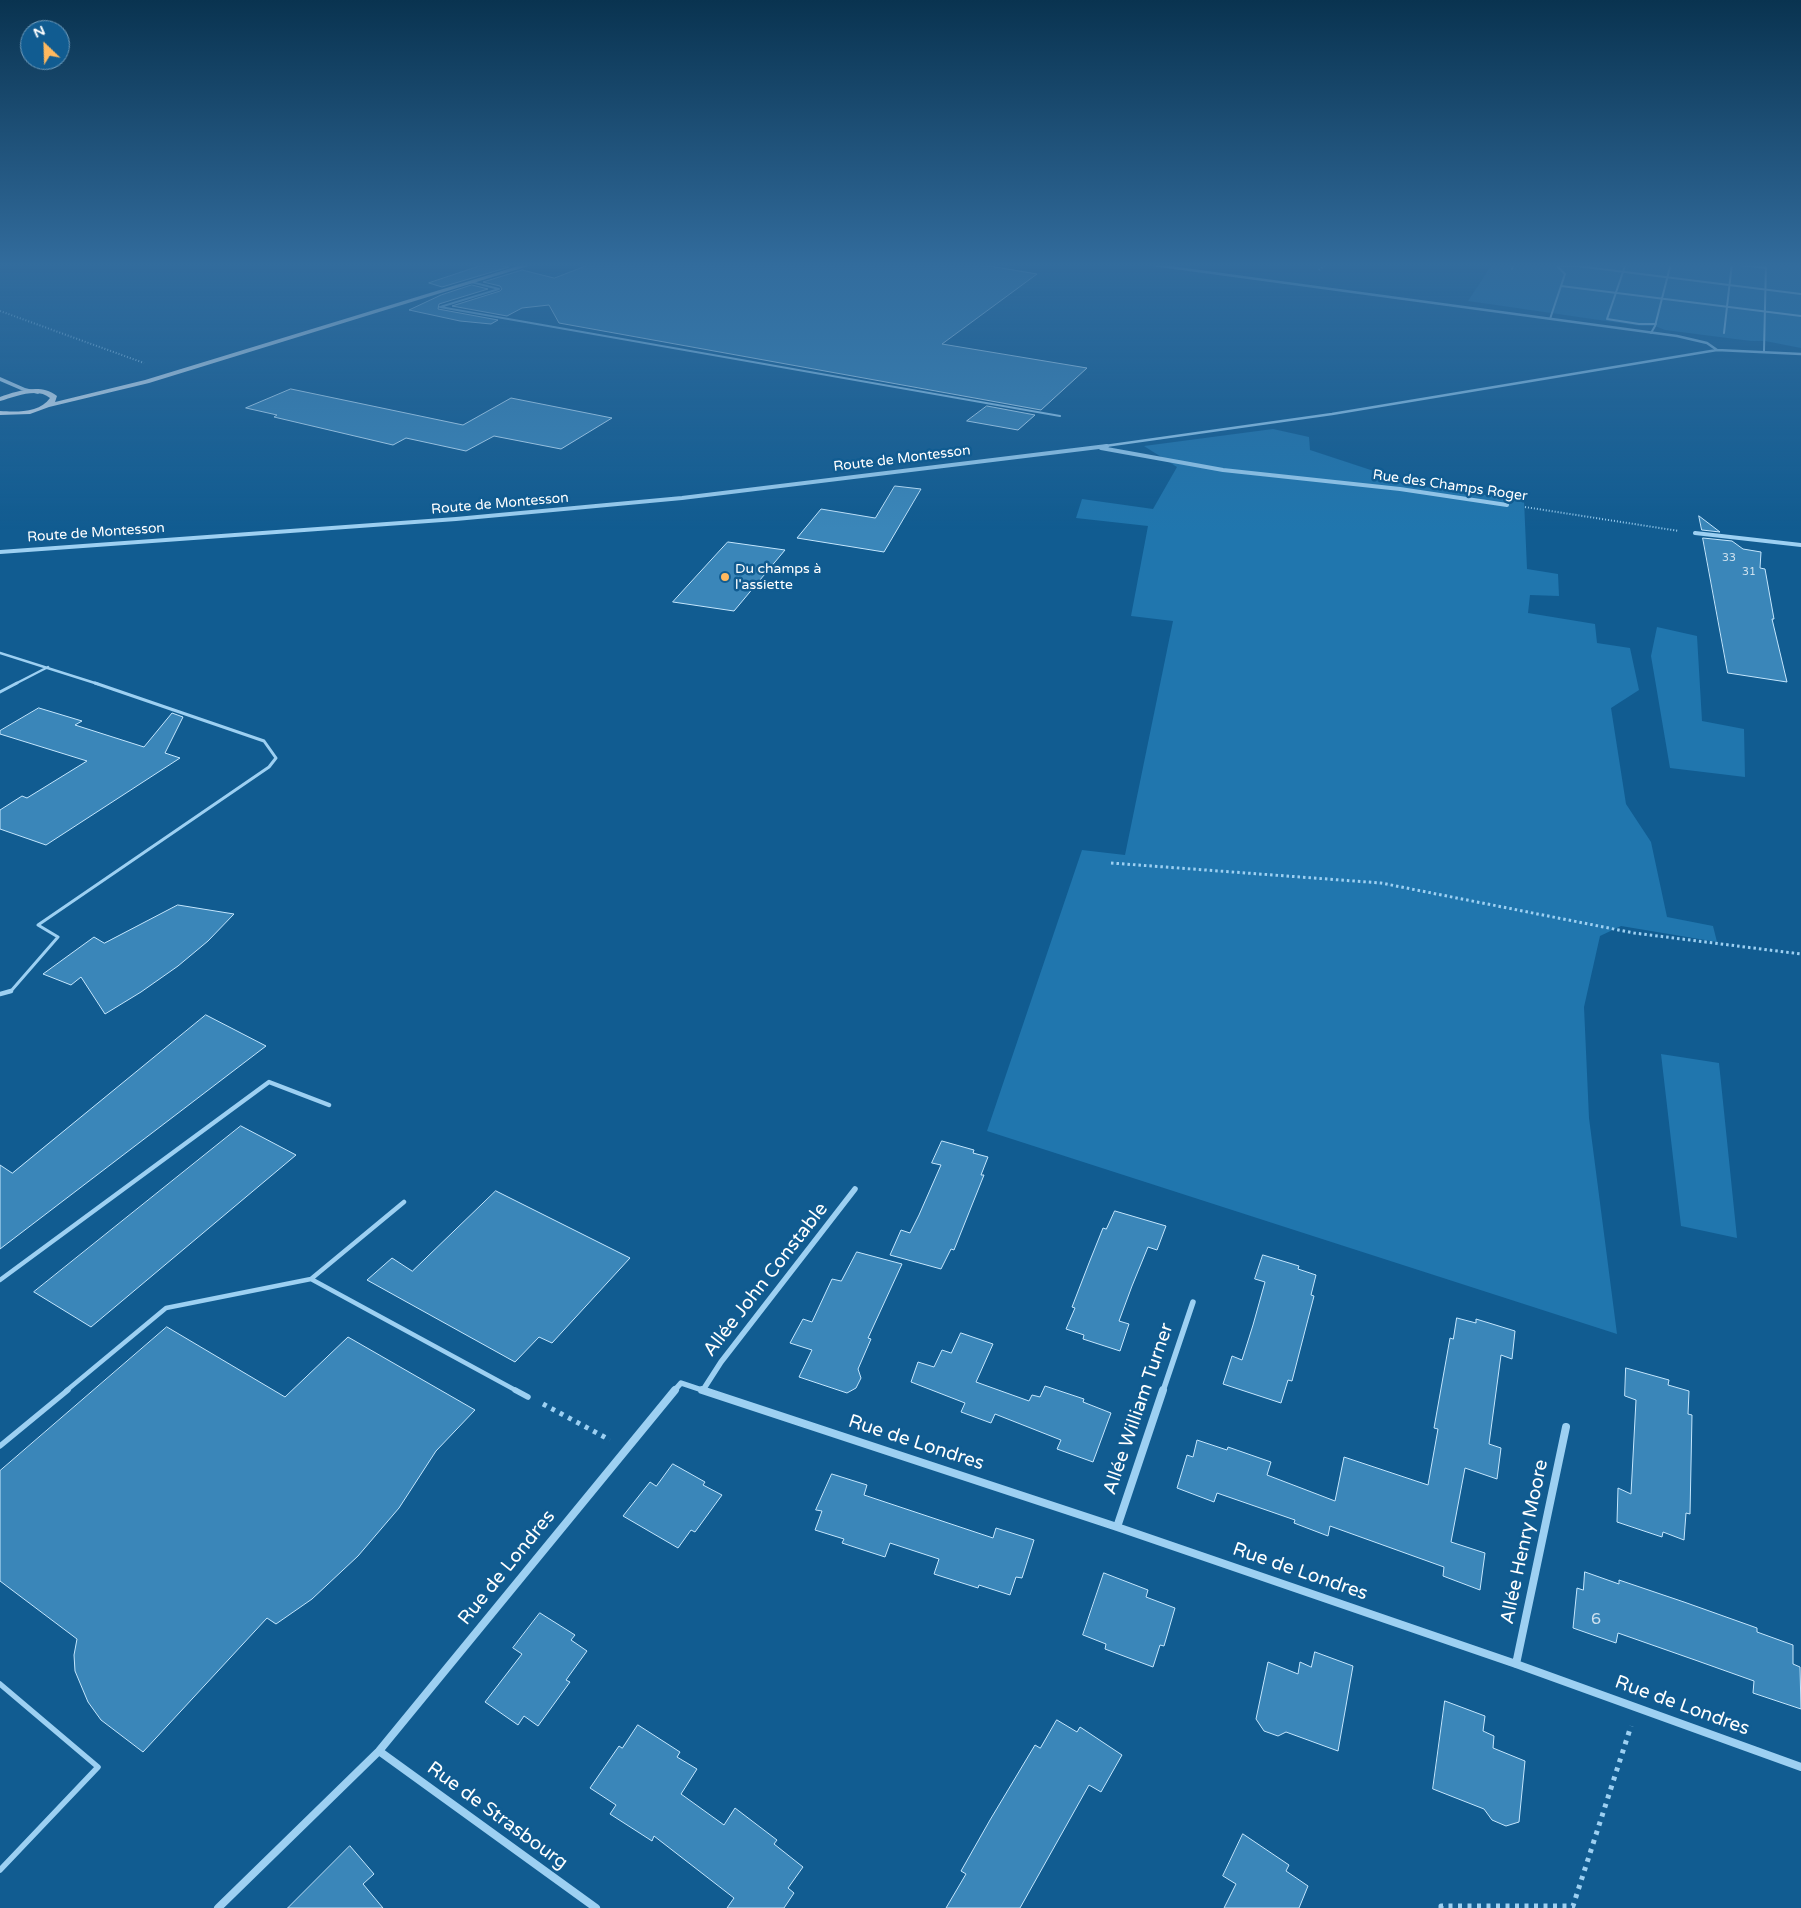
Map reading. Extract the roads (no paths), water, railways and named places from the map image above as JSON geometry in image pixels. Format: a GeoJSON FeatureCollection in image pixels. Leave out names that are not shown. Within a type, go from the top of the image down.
{"type":"FeatureCollection","features":[{"type":"Feature","properties":{"kind":"main road"},"geometry":{"type":"LineString","coordinates":[[0,420],[46,406],[132,386],[244,352]]}},
{"type":"Feature","properties":{"kind":"main road"},"geometry":{"type":"LineString","coordinates":[[0,379],[23,389],[57,394]]}},
{"type":"Feature","properties":{"kind":"main road"},"geometry":{"type":"LineString","coordinates":[[66,393],[111,390],[132,386]]}},
{"type":"Feature","properties":{"kind":"main road"},"geometry":{"type":"LineString","coordinates":[[0,399],[16,394],[38,392]]}},
{"type":"Feature","properties":{"kind":"main road"},"geometry":{"type":"LineString","coordinates":[[46,406],[54,398],[47,393]]}},
{"type":"Feature","properties":{"kind":"main road"},"geometry":{"type":"LineString","coordinates":[[0,413],[14,414],[33,411]]}},
{"type":"Feature","properties":{"kind":"street","name":"Route de Montesson"},"geometry":{"type":"LineString","coordinates":[[0,552],[602,507],[1097,446],[1332,414],[1705,352]]}},
{"type":"Feature","properties":{"kind":"street","name":"Route de Montesson"},"geometry":{"type":"LineString","coordinates":[[1777,352],[1801,354]]}},
{"type":"Feature","properties":{"kind":"street","name":"Rue des Champs Roger"},"geometry":{"type":"LineString","coordinates":[[1097,446],[1223,470],[1400,489],[1507,504]]}},
{"type":"Feature","properties":{"kind":"street"},"geometry":{"type":"LineString","coordinates":[[1695,533],[1801,545]]}},
{"type":"Feature","properties":{"kind":"street","name":"Allée John Constable"},"geometry":{"type":"LineString","coordinates":[[703,1390],[721,1362],[855,1189]]}},
{"type":"Feature","properties":{"kind":"street","name":"Allée William Turner"},"geometry":{"type":"LineString","coordinates":[[1117,1527],[1193,1302]]}},
{"type":"Feature","properties":{"kind":"street","name":"Rue de Londres"},"geometry":{"type":"LineString","coordinates":[[218,1908],[378,1751],[681,1383],[1117,1527],[1516,1664],[1801,1767]]}},
{"type":"Feature","properties":{"kind":"street","name":"Allée Henry Moore"},"geometry":{"type":"LineString","coordinates":[[1516,1664],[1566,1427]]}},
{"type":"Feature","properties":{"kind":"street","name":"Rue de Strasbourg"},"geometry":{"type":"LineString","coordinates":[[378,1751],[596,1908]]}},
{"type":"Feature","properties":{"kind":"lane"},"geometry":{"type":"LineString","coordinates":[[696,352],[1060,416]]}},
{"type":"Feature","properties":{"kind":"lane"},"geometry":{"type":"LineString","coordinates":[[0,653],[48,667],[264,741],[276,758],[269,767],[38,925],[58,937],[11,991],[0,994]]}},
{"type":"Feature","properties":{"kind":"lane"},"geometry":{"type":"LineString","coordinates":[[0,692],[48,667]]}},
{"type":"Feature","properties":{"kind":"lane"},"geometry":{"type":"LineString","coordinates":[[0,1280],[269,1082],[329,1105]]}},
{"type":"Feature","properties":{"kind":"lane"},"geometry":{"type":"LineString","coordinates":[[0,1446],[166,1308],[311,1279],[404,1202]]}},
{"type":"Feature","properties":{"kind":"lane"},"geometry":{"type":"LineString","coordinates":[[311,1279],[528,1397]]}},
{"type":"Feature","properties":{"kind":"lane"},"geometry":{"type":"LineString","coordinates":[[0,1684],[98,1768],[0,1870]]}},
{"type":"Feature","properties":{"kind":"place","name":"Du champs à l'assiette"},"geometry":{"type":"Point","coordinates":[725,577]}}]}
